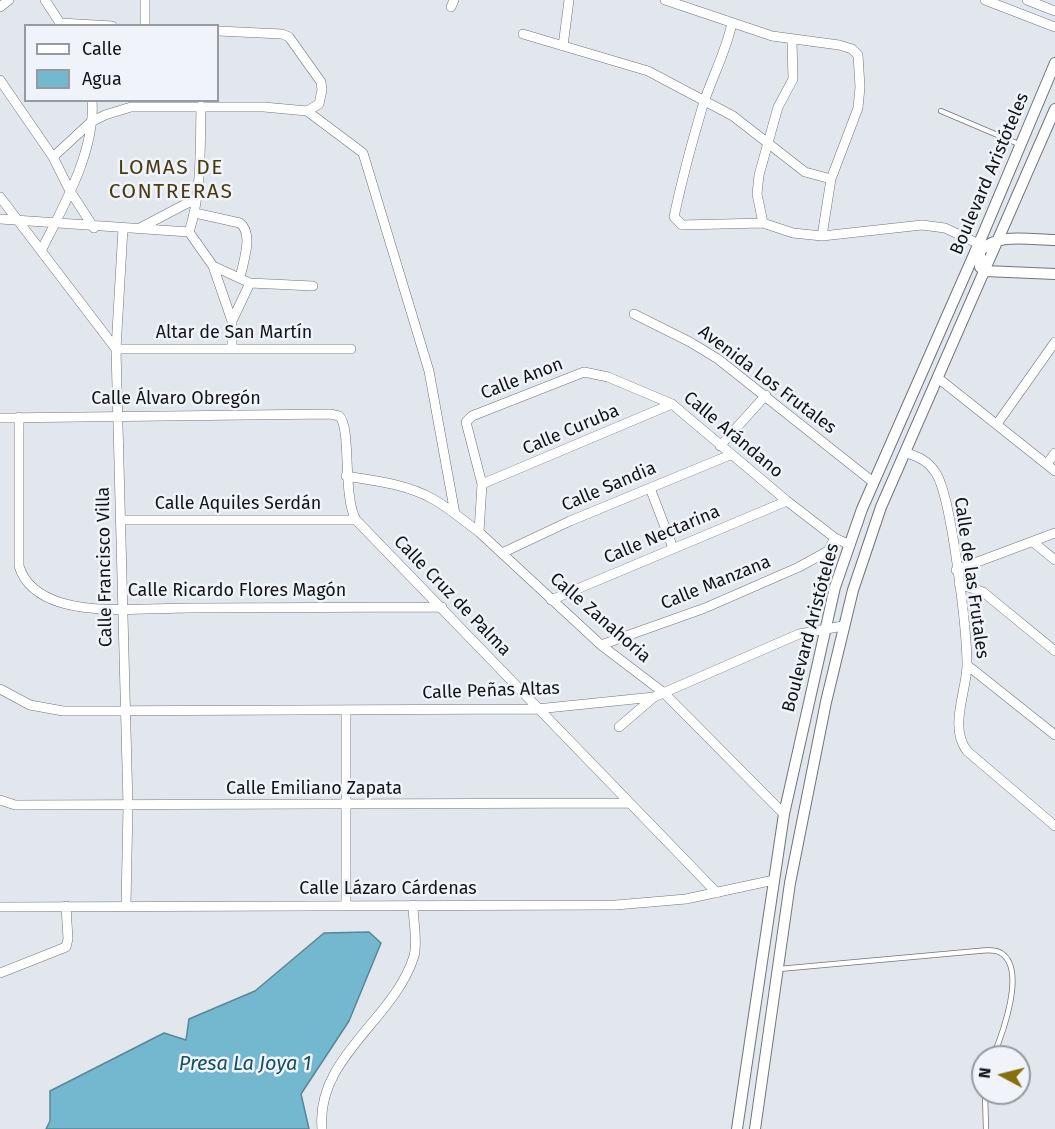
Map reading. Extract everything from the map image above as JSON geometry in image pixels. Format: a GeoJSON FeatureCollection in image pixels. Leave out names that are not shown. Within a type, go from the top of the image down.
{"type":"FeatureCollection","features":[{"type":"Feature","properties":{"kind":"street"},"geometry":{"type":"LineString","coordinates":[[0,7],[9,0]]}},
{"type":"Feature","properties":{"kind":"street"},"geometry":{"type":"LineString","coordinates":[[45,0],[61,24]]}},
{"type":"Feature","properties":{"kind":"street"},"geometry":{"type":"LineString","coordinates":[[145,0],[146,24]]}},
{"type":"Feature","properties":{"kind":"street"},"geometry":{"type":"LineString","coordinates":[[563,46],[569,0]]}},
{"type":"Feature","properties":{"kind":"street"},"geometry":{"type":"LineString","coordinates":[[665,0],[732,23],[792,40],[839,45],[852,49],[858,55],[860,87],[858,108],[831,179],[822,236]]}},
{"type":"Feature","properties":{"kind":"street"},"geometry":{"type":"LineString","coordinates":[[985,0],[1055,27]]}},
{"type":"Feature","properties":{"kind":"street"},"geometry":{"type":"LineString","coordinates":[[1027,0],[1055,11]]}},
{"type":"Feature","properties":{"kind":"street"},"geometry":{"type":"LineString","coordinates":[[732,23],[727,46],[704,103],[682,180],[674,217],[677,223],[682,225],[763,223],[793,233],[822,236],[922,225],[945,228],[980,243],[1000,239],[1055,240]]}},
{"type":"Feature","properties":{"kind":"street"},"geometry":{"type":"LineString","coordinates":[[53,157],[92,122],[134,104],[307,111],[319,104],[321,82],[295,43],[282,34],[219,31]]}},
{"type":"Feature","properties":{"kind":"street"},"geometry":{"type":"LineString","coordinates":[[523,34],[648,71],[704,103],[733,116],[805,172],[831,179]]}},
{"type":"Feature","properties":{"kind":"street"},"geometry":{"type":"LineString","coordinates":[[763,223],[757,194],[767,143],[778,107],[793,79],[792,40]]}},
{"type":"Feature","properties":{"kind":"street","name":"Boulevard Aristóteles"},"geometry":{"type":"LineString","coordinates":[[737,1129],[784,814],[824,629],[850,545],[873,482],[980,243],[1055,63]]}},
{"type":"Feature","properties":{"kind":"street"},"geometry":{"type":"LineString","coordinates":[[2,85],[53,157],[70,191],[94,228]]}},
{"type":"Feature","properties":{"kind":"street"},"geometry":{"type":"LineString","coordinates":[[42,249],[70,191],[92,122],[92,102]]}},
{"type":"Feature","properties":{"kind":"street"},"geometry":{"type":"LineString","coordinates":[[189,232],[197,198],[201,106]]}},
{"type":"Feature","properties":{"kind":"street","name":"Boulevard Aristóteles"},"geometry":{"type":"LineString","coordinates":[[755,1129],[790,884],[843,626],[863,555],[881,507],[907,453],[959,327],[1000,239],[1055,109]]}},
{"type":"Feature","properties":{"kind":"street"},"geometry":{"type":"LineString","coordinates":[[307,111],[363,153],[429,371],[454,514]]}},
{"type":"Feature","properties":{"kind":"street"},"geometry":{"type":"LineString","coordinates":[[0,197],[42,249],[116,349]]}},
{"type":"Feature","properties":{"kind":"street"},"geometry":{"type":"LineString","coordinates":[[139,228],[197,198]]}},
{"type":"Feature","properties":{"kind":"street"},"geometry":{"type":"LineString","coordinates":[[195,213],[240,223],[246,227],[248,235],[240,278]]}},
{"type":"Feature","properties":{"kind":"street"},"geometry":{"type":"LineString","coordinates":[[0,219],[56,222],[94,228],[139,228],[189,232]]}},
{"type":"Feature","properties":{"kind":"street","name":"Calle Francisco Villa"},"geometry":{"type":"LineString","coordinates":[[123,228],[116,349],[128,806],[126,905]]}},
{"type":"Feature","properties":{"kind":"street"},"geometry":{"type":"LineString","coordinates":[[189,232],[213,266],[232,321],[232,349]]}},
{"type":"Feature","properties":{"kind":"street"},"geometry":{"type":"LineString","coordinates":[[980,243],[980,267],[985,271],[1055,274]]}},
{"type":"Feature","properties":{"kind":"street"},"geometry":{"type":"LineString","coordinates":[[213,266],[250,283],[313,286]]}},
{"type":"Feature","properties":{"kind":"street"},"geometry":{"type":"LineString","coordinates":[[959,327],[966,324],[989,279],[1006,272]]}},
{"type":"Feature","properties":{"kind":"street"},"geometry":{"type":"LineString","coordinates":[[232,321],[250,283]]}},
{"type":"Feature","properties":{"kind":"street","name":"Avenida Los Frutales"},"geometry":{"type":"LineString","coordinates":[[634,314],[690,342],[766,395],[873,482]]}},
{"type":"Feature","properties":{"kind":"street"},"geometry":{"type":"LineString","coordinates":[[997,424],[1055,342]]}},
{"type":"Feature","properties":{"kind":"street","name":"Altar de San Martín"},"geometry":{"type":"LineString","coordinates":[[116,349],[351,349]]}},
{"type":"Feature","properties":{"kind":"street","name":"Calle Arándano"},"geometry":{"type":"LineString","coordinates":[[584,372],[608,377],[672,404],[787,501],[835,538],[850,545]]}},
{"type":"Feature","properties":{"kind":"street","name":"Calle Anon"},"geometry":{"type":"LineString","coordinates":[[482,484],[466,422],[472,416],[584,372]]}},
{"type":"Feature","properties":{"kind":"street"},"geometry":{"type":"LineString","coordinates":[[938,378],[1055,471]]}},
{"type":"Feature","properties":{"kind":"street"},"geometry":{"type":"LineString","coordinates":[[720,446],[766,395]]}},
{"type":"Feature","properties":{"kind":"street","name":"Calle Curuba"},"geometry":{"type":"LineString","coordinates":[[482,484],[672,404]]}},
{"type":"Feature","properties":{"kind":"street","name":"Calle Álvaro Obregón"},"geometry":{"type":"LineString","coordinates":[[0,418],[330,414],[339,416],[346,426]]}},
{"type":"Feature","properties":{"kind":"street","name":"Calle Ricardo Flores Magón"},"geometry":{"type":"LineString","coordinates":[[19,417],[19,566],[22,577],[31,587],[47,598],[64,603],[122,608],[442,607]]}},
{"type":"Feature","properties":{"kind":"street","name":"Calle Cruz de Palma"},"geometry":{"type":"LineString","coordinates":[[346,426],[346,476],[350,504],[356,520],[717,893]]}},
{"type":"Feature","properties":{"kind":"street","name":"Calle de las Frutales"},"geometry":{"type":"LineString","coordinates":[[907,453],[926,460],[939,480],[947,505],[959,584],[967,665],[958,728],[962,744],[1055,826]]}},
{"type":"Feature","properties":{"kind":"street"},"geometry":{"type":"LineString","coordinates":[[1047,464],[1055,453]]}},
{"type":"Feature","properties":{"kind":"street","name":"Calle Sandia"},"geometry":{"type":"LineString","coordinates":[[502,553],[730,455]]}},
{"type":"Feature","properties":{"kind":"street","name":"Calle Zanahoria"},"geometry":{"type":"LineString","coordinates":[[346,476],[389,483],[416,491],[479,532],[551,600],[659,695],[784,814]]}},
{"type":"Feature","properties":{"kind":"street"},"geometry":{"type":"LineString","coordinates":[[479,532],[482,484]]}},
{"type":"Feature","properties":{"kind":"street"},"geometry":{"type":"LineString","coordinates":[[650,488],[673,548]]}},
{"type":"Feature","properties":{"kind":"street","name":"Calle Nectarina"},"geometry":{"type":"LineString","coordinates":[[551,600],[787,501]]}},
{"type":"Feature","properties":{"kind":"street","name":"Calle Aquiles Serdán"},"geometry":{"type":"LineString","coordinates":[[120,520],[356,520]]}},
{"type":"Feature","properties":{"kind":"street"},"geometry":{"type":"LineString","coordinates":[[956,570],[1055,533]]}},
{"type":"Feature","properties":{"kind":"street","name":"Calle Manzana"},"geometry":{"type":"LineString","coordinates":[[601,645],[705,608],[799,567],[828,551],[835,538]]}},
{"type":"Feature","properties":{"kind":"street"},"geometry":{"type":"LineString","coordinates":[[1034,542],[1055,560]]}},
{"type":"Feature","properties":{"kind":"street"},"geometry":{"type":"LineString","coordinates":[[959,584],[983,592],[1055,651]]}},
{"type":"Feature","properties":{"kind":"street","name":"Calle Peñas Altas"},"geometry":{"type":"LineString","coordinates":[[0,689],[16,699],[45,709],[126,711],[537,709],[659,695],[799,634],[843,626]]}},
{"type":"Feature","properties":{"kind":"street"},"geometry":{"type":"LineString","coordinates":[[967,665],[1055,735]]}},
{"type":"Feature","properties":{"kind":"street"},"geometry":{"type":"LineString","coordinates":[[620,726],[659,695]]}},
{"type":"Feature","properties":{"kind":"street"},"geometry":{"type":"LineString","coordinates":[[346,710],[346,905]]}},
{"type":"Feature","properties":{"kind":"street","name":"Calle Emiliano Zapata"},"geometry":{"type":"LineString","coordinates":[[0,800],[15,805],[128,806],[630,803]]}},
{"type":"Feature","properties":{"kind":"street"},"geometry":{"type":"LineString","coordinates":[[1045,817],[1055,812]]}},
{"type":"Feature","properties":{"kind":"street","name":"Calle Lázaro Cárdenas"},"geometry":{"type":"LineString","coordinates":[[0,908],[126,905],[616,905],[666,902],[774,880]]}},
{"type":"Feature","properties":{"kind":"street"},"geometry":{"type":"LineString","coordinates":[[322,1129],[324,1097],[332,1076],[404,979],[415,954],[413,905]]}},
{"type":"Feature","properties":{"kind":"street"},"geometry":{"type":"LineString","coordinates":[[0,973],[66,947],[69,939],[66,906]]}},
{"type":"Feature","properties":{"kind":"lane"},"geometry":{"type":"LineString","coordinates":[[941,111],[1021,145]]}},
{"type":"Feature","properties":{"kind":"lane"},"geometry":{"type":"LineString","coordinates":[[779,969],[999,951],[1007,958],[1013,979],[1005,1022],[997,1045]]}},
{"type":"Feature","properties":{"kind":"lane"},"geometry":{"type":"LineString","coordinates":[[985,1105],[986,1129]]}},
{"type":"Feature","properties":{"kind":"water","name":"Presa La Joya 1"},"geometry":{"type":"Polygon","coordinates":[[[369,932],[381,943],[349,1021],[301,1094],[309,1129],[46,1129],[50,1121],[50,1091],[164,1033],[186,1040],[189,1019],[255,991],[324,933],[369,932]]]}},
{"type":"Feature","properties":{"kind":"district","name":"LOMAS DE CONTRERAS"},"geometry":{"type":"Point","coordinates":[171,180]}}]}
